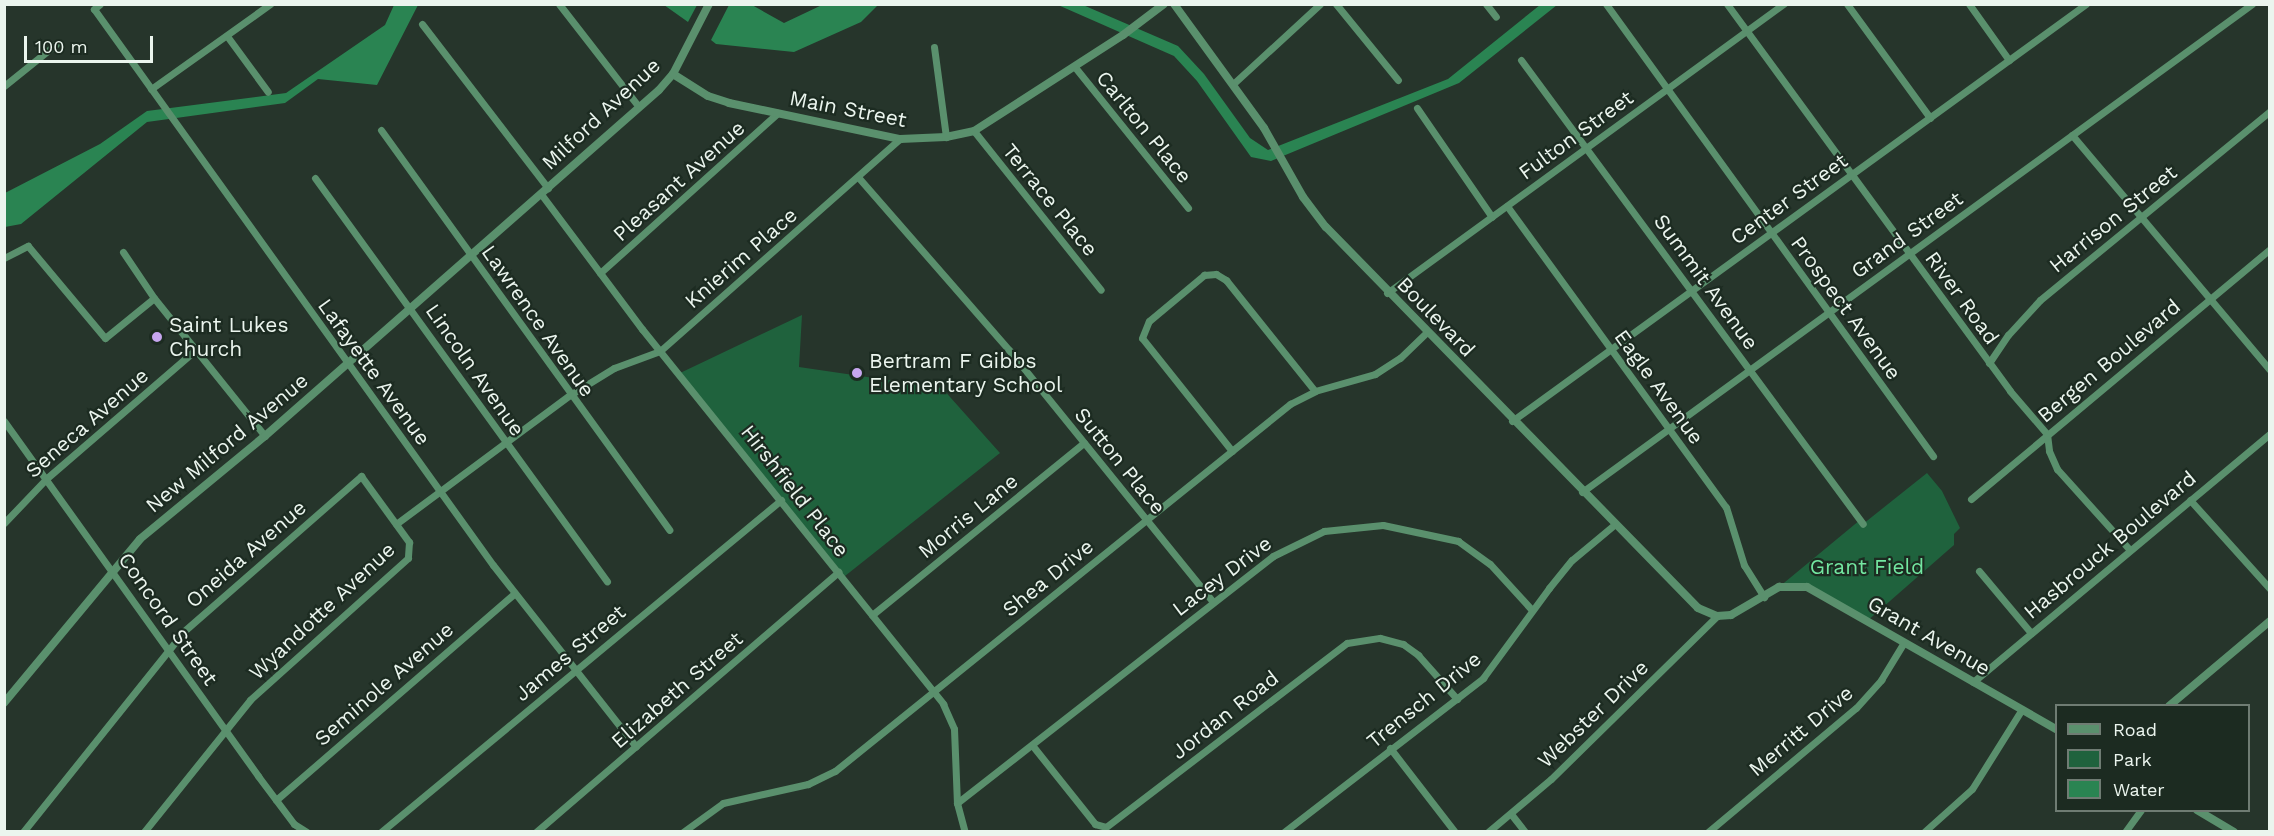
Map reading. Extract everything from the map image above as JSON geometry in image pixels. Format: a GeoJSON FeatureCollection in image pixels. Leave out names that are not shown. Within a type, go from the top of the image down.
{"type":"FeatureCollection","features":[{"type":"Feature","properties":{"kind":"street"},"geometry":{"type":"LineString","coordinates":[[151,89],[270,4]]}},
{"type":"Feature","properties":{"kind":"street"},"geometry":{"type":"LineString","coordinates":[[559,4],[639,107]]}},
{"type":"Feature","properties":{"kind":"street","name":"Milford Avenue"},"geometry":{"type":"LineString","coordinates":[[496,234],[673,74],[709,4]]}},
{"type":"Feature","properties":{"kind":"street","name":"Main Street"},"geometry":{"type":"LineString","coordinates":[[673,74],[708,96],[778,113],[900,140],[946,137],[974,131],[1123,35],[1164,4]]}},
{"type":"Feature","properties":{"kind":"street","name":"Boulevard"},"geometry":{"type":"LineString","coordinates":[[1174,4],[1274,144],[1314,214],[1426,333],[1614,525],[1698,608],[1717,616]]}},
{"type":"Feature","properties":{"kind":"street"},"geometry":{"type":"LineString","coordinates":[[1233,84],[1320,4]]}},
{"type":"Feature","properties":{"kind":"street"},"geometry":{"type":"LineString","coordinates":[[1336,4],[1398,80]]}},
{"type":"Feature","properties":{"kind":"street"},"geometry":{"type":"LineString","coordinates":[[1486,4],[1496,17]]}},
{"type":"Feature","properties":{"kind":"street","name":"Prospect Avenue"},"geometry":{"type":"LineString","coordinates":[[1606,4],[1933,456]]}},
{"type":"Feature","properties":{"kind":"street","name":"River Road"},"geometry":{"type":"LineString","coordinates":[[1727,4],[1989,363],[2047,434]]}},
{"type":"Feature","properties":{"kind":"street","name":"Fulton Street"},"geometry":{"type":"LineString","coordinates":[[1388,293],[1784,4]]}},
{"type":"Feature","properties":{"kind":"street"},"geometry":{"type":"LineString","coordinates":[[1847,4],[1930,118]]}},
{"type":"Feature","properties":{"kind":"street"},"geometry":{"type":"LineString","coordinates":[[1969,4],[2009,60]]}},
{"type":"Feature","properties":{"kind":"street","name":"Center Street"},"geometry":{"type":"LineString","coordinates":[[1512,421],[2086,4]]}},
{"type":"Feature","properties":{"kind":"street","name":"Grand Street"},"geometry":{"type":"LineString","coordinates":[[1582,492],[2252,4]]}},
{"type":"Feature","properties":{"kind":"street","name":"Lafayette Avenue"},"geometry":{"type":"LineString","coordinates":[[97,7],[151,89],[514,594],[636,747]]}},
{"type":"Feature","properties":{"kind":"street","name":"Hirshfield Place"},"geometry":{"type":"LineString","coordinates":[[422,24],[545,191],[600,273],[660,351],[934,691],[954,729],[957,803],[965,831]]}},
{"type":"Feature","properties":{"kind":"street"},"geometry":{"type":"LineString","coordinates":[[226,36],[268,92]]}},
{"type":"Feature","properties":{"kind":"street"},"geometry":{"type":"LineString","coordinates":[[4,86],[56,44]]}},
{"type":"Feature","properties":{"kind":"street"},"geometry":{"type":"LineString","coordinates":[[934,47],[946,137]]}},
{"type":"Feature","properties":{"kind":"street","name":"Summit Avenue"},"geometry":{"type":"LineString","coordinates":[[1521,60],[1588,147],[1863,524]]}},
{"type":"Feature","properties":{"kind":"street","name":"Carlton Place"},"geometry":{"type":"LineString","coordinates":[[1074,66],[1188,208]]}},
{"type":"Feature","properties":{"kind":"street"},"geometry":{"type":"LineString","coordinates":[[1417,108],[1492,217]]}},
{"type":"Feature","properties":{"kind":"street","name":"Harrison Street"},"geometry":{"type":"LineString","coordinates":[[1989,363],[2032,308],[2270,111]]}},
{"type":"Feature","properties":{"kind":"street","name":"Pleasant Avenue"},"geometry":{"type":"LineString","coordinates":[[600,273],[778,113]]}},
{"type":"Feature","properties":{"kind":"street","name":"Lawrence Avenue"},"geometry":{"type":"LineString","coordinates":[[381,130],[669,530]]}},
{"type":"Feature","properties":{"kind":"street","name":"Terrace Place"},"geometry":{"type":"LineString","coordinates":[[974,131],[1101,290]]}},
{"type":"Feature","properties":{"kind":"street"},"geometry":{"type":"LineString","coordinates":[[2072,135],[2270,370]]}},
{"type":"Feature","properties":{"kind":"street","name":"Knierim Place"},"geometry":{"type":"LineString","coordinates":[[396,524],[570,395],[614,368],[660,351],[900,140]]}},
{"type":"Feature","properties":{"kind":"street","name":"Sutton Place"},"geometry":{"type":"LineString","coordinates":[[858,177],[1009,350],[1214,602]]}},
{"type":"Feature","properties":{"kind":"street","name":"Lincoln Avenue"},"geometry":{"type":"LineString","coordinates":[[315,178],[607,582]]}},
{"type":"Feature","properties":{"kind":"street","name":"Eagle Avenue"},"geometry":{"type":"LineString","coordinates":[[1507,206],[1726,507],[1744,565],[1764,597]]}},
{"type":"Feature","properties":{"kind":"street","name":"New Milford Avenue"},"geometry":{"type":"LineString","coordinates":[[4,703],[140,539],[264,436],[496,234]]}},
{"type":"Feature","properties":{"kind":"street"},"geometry":{"type":"LineString","coordinates":[[4,258],[28,246],[105,339],[153,298]]}},
{"type":"Feature","properties":{"kind":"street","name":"Bergen Boulevard"},"geometry":{"type":"LineString","coordinates":[[1971,499],[2270,249]]}},
{"type":"Feature","properties":{"kind":"street"},"geometry":{"type":"LineString","coordinates":[[123,252],[153,298],[264,436]]}},
{"type":"Feature","properties":{"kind":"street"},"geometry":{"type":"LineString","coordinates":[[1232,451],[1145,344],[1142,332],[1149,321],[1204,275],[1219,275],[1315,391]]}},
{"type":"Feature","properties":{"kind":"street","name":"Shea Drive"},"geometry":{"type":"LineString","coordinates":[[684,831],[723,803],[821,779],[934,691],[1290,404],[1315,391],[1375,374],[1400,358],[1426,333]]}},
{"type":"Feature","properties":{"kind":"street","name":"Seneca Avenue"},"geometry":{"type":"LineString","coordinates":[[4,523],[47,478],[194,351]]}},
{"type":"Feature","properties":{"kind":"street","name":"Concord Street"},"geometry":{"type":"LineString","coordinates":[[4,421],[113,569],[168,651],[276,800],[301,830]]}},
{"type":"Feature","properties":{"kind":"street"},"geometry":{"type":"LineString","coordinates":[[2047,434],[2049,451],[2057,469],[2130,550]]}},
{"type":"Feature","properties":{"kind":"street","name":"Hasbrouck Boulevard"},"geometry":{"type":"LineString","coordinates":[[1972,682],[2270,434]]}},
{"type":"Feature","properties":{"kind":"street","name":"Morris Lane"},"geometry":{"type":"LineString","coordinates":[[872,615],[1084,444]]}},
{"type":"Feature","properties":{"kind":"street","name":"Wyandotte Avenue"},"geometry":{"type":"LineString","coordinates":[[144,831],[250,700],[408,558],[409,542],[361,476]]}},
{"type":"Feature","properties":{"kind":"street","name":"Oneida Avenue"},"geometry":{"type":"LineString","coordinates":[[23,831],[168,651],[200,615],[361,476]]}},
{"type":"Feature","properties":{"kind":"street","name":"James Street"},"geometry":{"type":"LineString","coordinates":[[381,831],[781,500]]}},
{"type":"Feature","properties":{"kind":"street"},"geometry":{"type":"LineString","coordinates":[[2190,500],[2270,589]]}},
{"type":"Feature","properties":{"kind":"street","name":"Lacey Drive"},"geometry":{"type":"LineString","coordinates":[[957,803],[1273,556],[1307,537],[1344,527],[1383,525],[1444,536],[1469,548],[1532,610]]}},
{"type":"Feature","properties":{"kind":"street","name":"Trensch Drive"},"geometry":{"type":"LineString","coordinates":[[1284,831],[1457,699],[1496,663],[1532,610],[1572,561],[1614,525]]}},
{"type":"Feature","properties":{"kind":"street"},"geometry":{"type":"LineString","coordinates":[[1979,571],[2031,633]]}},
{"type":"Feature","properties":{"kind":"street","name":"Elizabeth Street"},"geometry":{"type":"LineString","coordinates":[[536,831],[838,572]]}},
{"type":"Feature","properties":{"kind":"street","name":"Grant Avenue"},"geometry":{"type":"LineString","coordinates":[[1717,616],[1740,612],[1786,585],[1807,587],[1903,644],[2055,728]]}},
{"type":"Feature","properties":{"kind":"street","name":"Seminole Avenue"},"geometry":{"type":"LineString","coordinates":[[276,800],[514,594]]}},
{"type":"Feature","properties":{"kind":"street","name":"Webster Drive"},"geometry":{"type":"LineString","coordinates":[[1488,831],[1511,814],[1717,616]]}},
{"type":"Feature","properties":{"kind":"street"},"geometry":{"type":"LineString","coordinates":[[2170,704],[2270,621]]}},
{"type":"Feature","properties":{"kind":"street","name":"Jordan Road"},"geometry":{"type":"LineString","coordinates":[[1032,745],[1095,824],[1106,827],[1347,643],[1380,638],[1403,644],[1418,655],[1457,699]]}},
{"type":"Feature","properties":{"kind":"street","name":"Merritt Drive"},"geometry":{"type":"LineString","coordinates":[[1708,831],[1856,708],[1881,680],[1903,644]]}},
{"type":"Feature","properties":{"kind":"street"},"geometry":{"type":"LineString","coordinates":[[1924,831],[1972,789],[2022,709]]}},
{"type":"Feature","properties":{"kind":"street"},"geometry":{"type":"LineString","coordinates":[[1390,748],[1455,831]]}},
{"type":"Feature","properties":{"kind":"street"},"geometry":{"type":"LineString","coordinates":[[2125,831],[2139,812]]}},
{"type":"Feature","properties":{"kind":"street"},"geometry":{"type":"LineString","coordinates":[[2200,812],[2234,831]]}},
{"type":"Feature","properties":{"kind":"street"},"geometry":{"type":"LineString","coordinates":[[1511,814],[1524,831]]}},
{"type":"Feature","properties":{"kind":"green space"},"geometry":{"type":"Polygon","coordinates":[[[802,315],[799,367],[942,388],[1000,453],[845,576],[678,374],[802,315]]]}},
{"type":"Feature","properties":{"kind":"green space","name":"Grant Field"},"geometry":{"type":"Polygon","coordinates":[[[1927,473],[1942,491],[1960,528],[1954,534],[1954,545],[1866,622],[1815,591],[1779,587],[1860,520],[1863,524],[1927,473]]]}},
{"type":"Feature","properties":{"kind":"water"},"geometry":{"type":"Polygon","coordinates":[[[394,5],[418,5],[377,85],[318,79],[285,103],[147,122],[21,224],[5,227],[5,193],[100,144],[147,111],[286,93],[385,25],[394,5]]]}},
{"type":"Feature","properties":{"kind":"water"},"geometry":{"type":"Polygon","coordinates":[[[664,5],[697,5],[688,22],[664,5]]]}},
{"type":"Feature","properties":{"kind":"water"},"geometry":{"type":"Polygon","coordinates":[[[729,5],[752,5],[784,23],[822,5],[878,5],[861,22],[794,52],[716,44],[711,40],[729,5]]]}},
{"type":"Feature","properties":{"kind":"water"},"geometry":{"type":"Polygon","coordinates":[[[1058,5],[1083,5],[1178,46],[1204,74],[1250,138],[1268,150],[1448,79],[1540,5],[1557,5],[1459,83],[1271,161],[1251,157],[1197,81],[1174,56],[1058,5]]]}},
{"type":"Feature","properties":{"kind":"place","name":"Saint Lukes Church"},"geometry":{"type":"Point","coordinates":[157,337]}},
{"type":"Feature","properties":{"kind":"place","name":"Bertram F Gibbs Elementary School"},"geometry":{"type":"Point","coordinates":[857,373]}}]}
